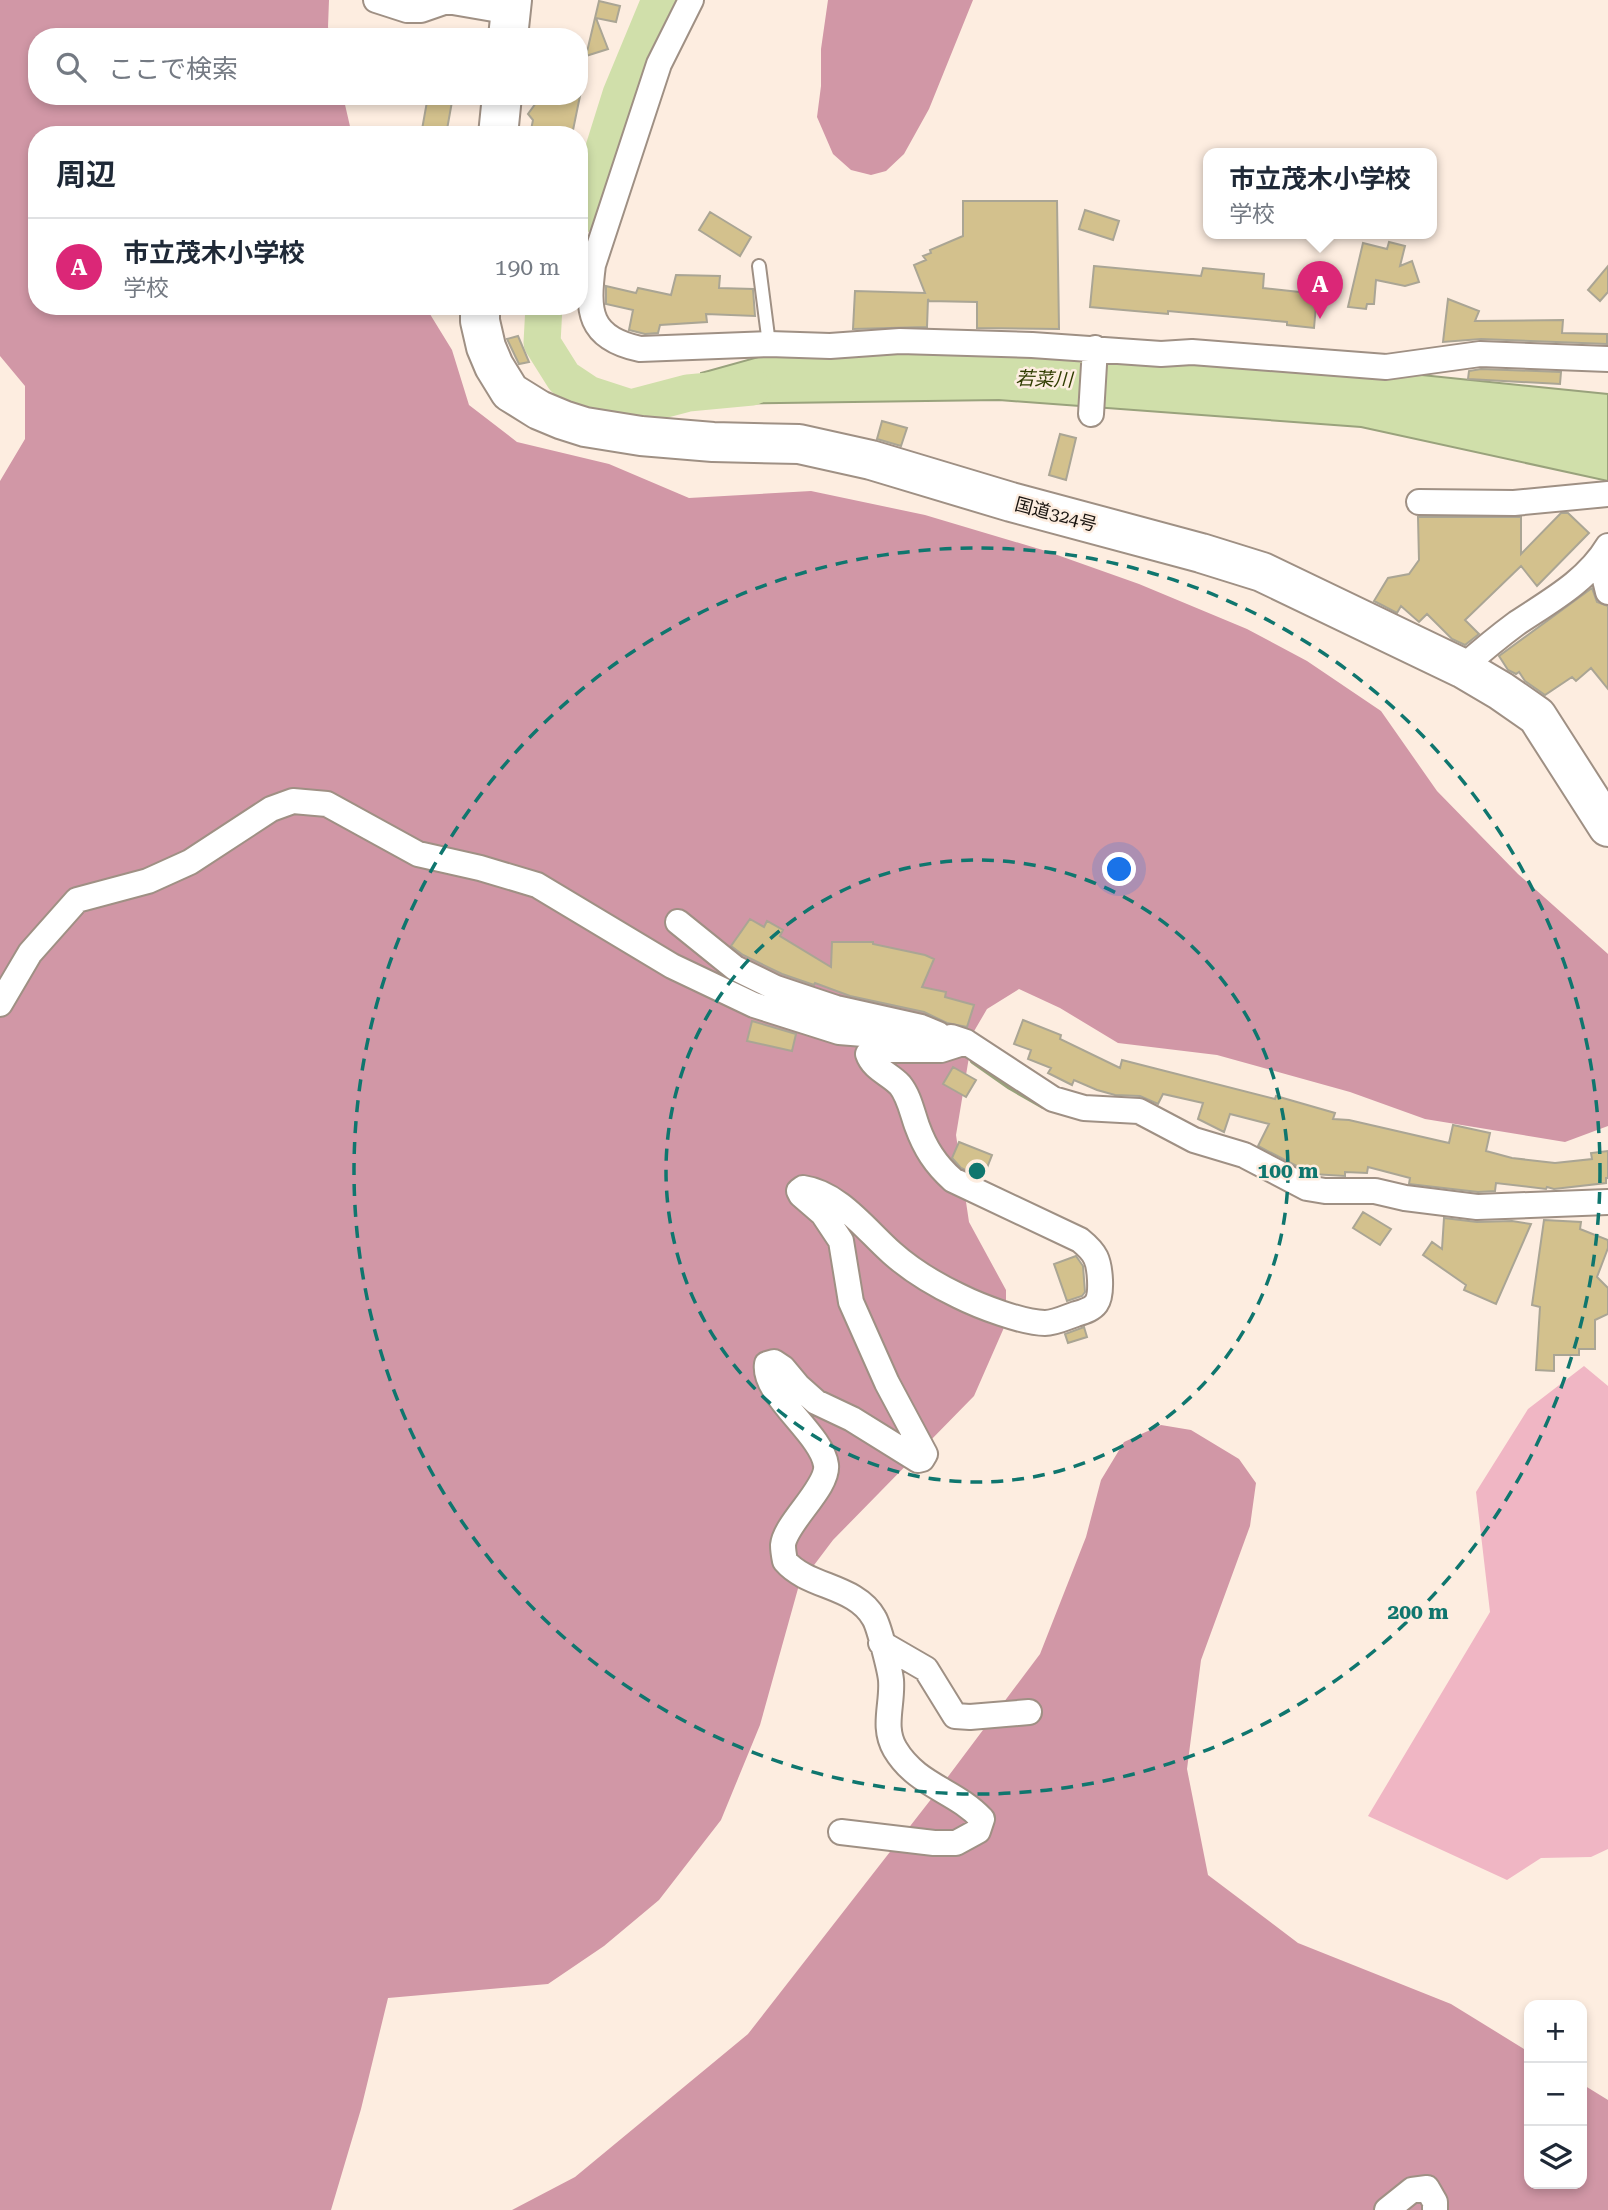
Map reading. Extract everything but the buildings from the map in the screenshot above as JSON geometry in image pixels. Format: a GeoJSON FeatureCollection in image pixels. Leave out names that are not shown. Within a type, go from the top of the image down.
{"type":"FeatureCollection","features":[{"type":"Feature","properties":{"kind":"highway"},"geometry":{"type":"LineString","coordinates":[[499,126],[501,105]]}},
{"type":"Feature","properties":{"kind":"highway","name":"国道324号"},"geometry":{"type":"LineString","coordinates":[[480,315],[486,347],[510,392],[539,410],[563,420],[585,427],[653,437],[713,442],[799,444],[871,460],[1262,572],[1462,668],[1537,716],[1608,827]]}},
{"type":"Feature","properties":{"kind":"street"},"geometry":{"type":"LineString","coordinates":[[376,0],[407,10],[447,1],[510,16]]}},
{"type":"Feature","properties":{"kind":"street"},"geometry":{"type":"LineString","coordinates":[[691,0],[659,64],[593,265],[589,298],[592,316],[604,333],[620,345],[640,349],[769,344],[830,346],[900,341],[1095,352],[1192,352],[1386,367],[1480,354],[1608,359]]}},
{"type":"Feature","properties":{"kind":"street"},"geometry":{"type":"LineString","coordinates":[[1091,414],[1095,352]]}},
{"type":"Feature","properties":{"kind":"street"},"geometry":{"type":"LineString","coordinates":[[1419,502],[1514,503],[1608,494]]}},
{"type":"Feature","properties":{"kind":"street"},"geometry":{"type":"LineString","coordinates":[[1462,668],[1489,644],[1567,589],[1604,553]]}},
{"type":"Feature","properties":{"kind":"street"},"geometry":{"type":"LineString","coordinates":[[1604,553],[1608,592]]}},
{"type":"Feature","properties":{"kind":"street"},"geometry":{"type":"LineString","coordinates":[[0,1004],[30,953],[77,900],[148,881],[190,862],[271,809],[293,801],[327,804],[418,854],[537,885],[672,966],[754,1005],[839,1032],[899,1037],[937,1034]]}},
{"type":"Feature","properties":{"kind":"street"},"geometry":{"type":"LineString","coordinates":[[678,922],[736,968],[776,988],[836,1008],[921,1027],[967,1042],[1053,1099],[1084,1108],[1139,1111],[1194,1140],[1244,1155],[1307,1188],[1325,1191],[1375,1191],[1477,1208],[1608,1202]]}},
{"type":"Feature","properties":{"kind":"street"},"geometry":{"type":"LineString","coordinates":[[841,1832],[956,1843],[978,1831],[982,1818],[970,1805],[912,1772],[894,1748],[887,1730],[891,1679],[874,1618],[855,1597],[819,1583],[785,1561],[783,1542],[822,1482],[827,1466],[820,1449],[778,1394],[766,1372],[767,1364],[775,1362],[783,1368],[816,1402],[852,1419],[918,1460],[925,1454],[887,1383],[851,1302],[841,1241],[823,1214],[799,1191],[803,1188],[814,1190],[829,1198],[863,1224],[903,1262],[946,1289],[981,1306],[1047,1324],[1093,1309],[1099,1300],[1100,1269],[1094,1251],[1080,1240],[953,1180],[937,1167],[926,1150],[909,1101],[900,1085],[871,1060],[869,1054],[874,1050],[941,1050],[967,1042]]}},
{"type":"Feature","properties":{"kind":"street"},"geometry":{"type":"LineString","coordinates":[[881,1643],[926,1669],[955,1716],[1029,1712]]}},
{"type":"Feature","properties":{"kind":"street"},"geometry":{"type":"LineString","coordinates":[[1387,2210],[1412,2190],[1427,2188],[1435,2202],[1435,2210]]}},
{"type":"Feature","properties":{"kind":"lane"},"geometry":{"type":"LineString","coordinates":[[759,266],[769,344]]}},
{"type":"Feature","properties":{"kind":"shaded area"},"geometry":{"type":"Polygon","coordinates":[[[0,0],[329,0],[328,28],[28,28],[28,105],[345,105],[350,126],[28,126],[28,315],[431,315],[452,350],[469,405],[517,442],[609,464],[689,498],[811,491],[925,515],[1046,551],[1139,584],[1247,629],[1307,661],[1381,711],[1437,791],[1518,874],[1608,954],[1608,1126],[1565,1142],[1425,1119],[1350,1092],[1217,1055],[1118,1043],[1060,1008],[1019,989],[987,1009],[973,1033],[956,1135],[969,1222],[1006,1290],[1006,1323],[974,1396],[833,1540],[799,1585],[760,1725],[721,1820],[659,1900],[604,1946],[548,1984],[388,1998],[361,2109],[331,2210],[0,2210],[0,481],[25,439],[25,386],[0,356],[0,0]]]}},
{"type":"Feature","properties":{"kind":"shaded area"},"geometry":{"type":"Polygon","coordinates":[[[828,0],[973,0],[929,109],[904,154],[886,171],[871,175],[851,170],[833,154],[817,117],[821,86],[821,49],[828,0]]]}},
{"type":"Feature","properties":{"kind":"shaded area"},"geometry":{"type":"Polygon","coordinates":[[[1584,1366],[1608,1386],[1608,1849],[1591,1857],[1541,1858],[1507,1880],[1368,1816],[1490,1612],[1476,1492],[1528,1409],[1584,1366]]]}},
{"type":"Feature","properties":{"kind":"shaded area"},"geometry":{"type":"Polygon","coordinates":[[[1161,1425],[1191,1430],[1239,1459],[1256,1483],[1250,1526],[1201,1660],[1187,1769],[1208,1875],[1298,1943],[1451,2004],[1524,2049],[1524,2189],[1587,2189],[1587,2087],[1608,2100],[1608,2210],[512,2210],[575,2177],[748,2034],[932,1798],[1040,1654],[1086,1537],[1101,1480],[1124,1442],[1161,1425]]]}},
{"type":"Feature","properties":{"kind":"water"},"geometry":{"type":"Polygon","coordinates":[[[923,348],[1412,374],[1608,394],[1608,481],[1361,427],[999,400],[704,404],[701,373],[766,355],[923,348]]]}},
{"type":"Feature","properties":{"kind":"waterway","name":"若菜川"},"geometry":{"type":"LineString","coordinates":[[588,198],[621,94],[660,0]]}},
{"type":"Feature","properties":{"kind":"waterway","name":"若菜川"},"geometry":{"type":"LineString","coordinates":[[544,315],[542,343],[564,378],[588,394],[631,408],[688,393],[752,387]]}},
{"type":"Feature","properties":{"kind":"waterway"},"geometry":{"type":"LineString","coordinates":[[973,1061],[1043,1106]]}},
{"type":"Feature","properties":{"kind":"place","name":"市立茂木小学校"},"geometry":{"type":"Point","coordinates":[1320,319]}}]}
